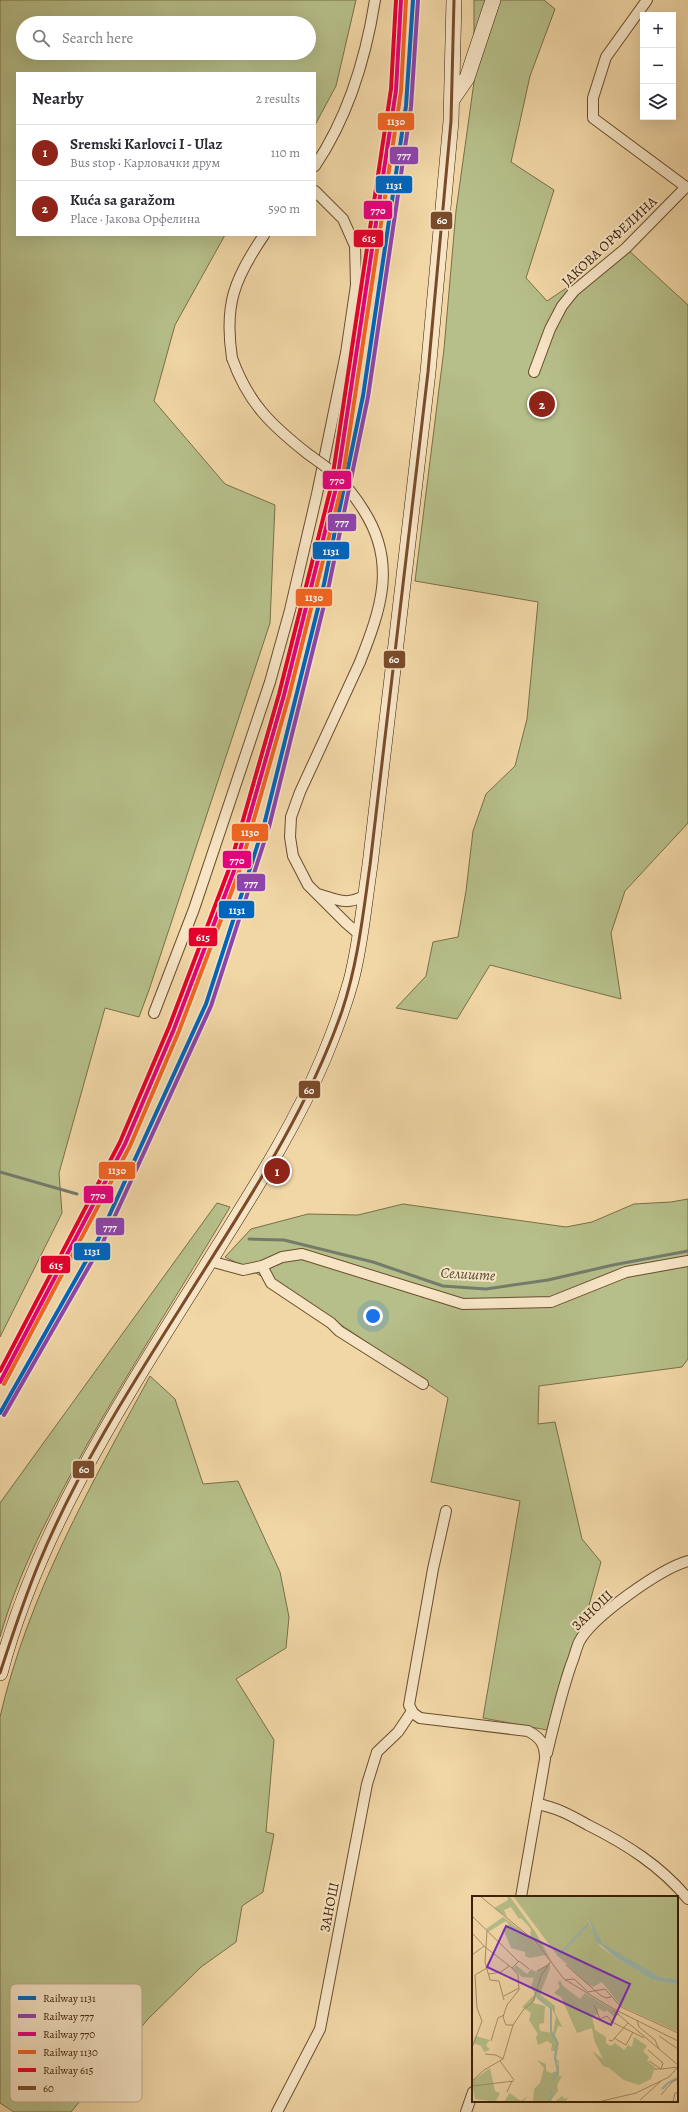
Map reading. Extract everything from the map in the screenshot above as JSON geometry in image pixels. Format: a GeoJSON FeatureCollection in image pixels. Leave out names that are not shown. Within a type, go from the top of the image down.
{"type":"FeatureCollection","features":[{"type":"Feature","properties":{"kind":"main road"},"geometry":{"type":"LineString","coordinates":[[0,1674],[31,1577],[58,1521],[123,1402],[266,1171],[302,1104],[324,1056],[350,983],[360,935],[366,895],[388,723],[428,372],[452,100],[454,0]]}},
{"type":"Feature","properties":{"kind":"main road"},"geometry":{"type":"LineString","coordinates":[[452,100],[467,78],[493,0]]}},
{"type":"Feature","properties":{"kind":"street"},"geometry":{"type":"LineString","coordinates":[[316,164],[330,141],[359,72],[375,0]]}},
{"type":"Feature","properties":{"kind":"street","name":"ЈАКОВА ОРФЕЛИНА"},"geometry":{"type":"LineString","coordinates":[[534,372],[550,329],[562,306],[574,291],[598,274],[686,187],[593,118],[593,98],[606,57],[647,0]]}},
{"type":"Feature","properties":{"kind":"street"},"geometry":{"type":"LineString","coordinates":[[154,1013],[194,909],[270,682],[290,610],[315,502],[346,353],[356,285],[355,246],[343,219],[316,192]]}},
{"type":"Feature","properties":{"kind":"street"},"geometry":{"type":"LineString","coordinates":[[263,236],[244,264],[234,289],[229,319],[232,358],[246,392],[260,412],[289,439],[334,474],[355,496],[371,521],[380,544],[384,568],[382,597],[375,624],[360,662],[300,792],[291,817],[290,837],[293,856],[300,872],[315,893],[360,935]]}},
{"type":"Feature","properties":{"kind":"street"},"geometry":{"type":"LineString","coordinates":[[315,893],[344,902],[355,901],[366,895]]}},
{"type":"Feature","properties":{"kind":"street"},"geometry":{"type":"LineString","coordinates":[[210,1261],[243,1270],[262,1266],[282,1257],[302,1254],[463,1304],[551,1302],[626,1272],[688,1261]]}},
{"type":"Feature","properties":{"kind":"street"},"geometry":{"type":"LineString","coordinates":[[262,1266],[271,1283],[339,1331],[423,1384]]}},
{"type":"Feature","properties":{"kind":"street"},"geometry":{"type":"LineString","coordinates":[[412,1711],[409,1705],[410,1698],[433,1569],[446,1511]]}},
{"type":"Feature","properties":{"kind":"street","name":"ЗАНОШ"},"geometry":{"type":"LineString","coordinates":[[521,1896],[545,1759],[559,1702],[580,1640],[595,1624],[639,1585],[688,1561]]}},
{"type":"Feature","properties":{"kind":"street","name":"ЗАНОШ"},"geometry":{"type":"LineString","coordinates":[[277,2112],[320,2029],[367,1784],[377,1752],[398,1732],[412,1711],[420,1718],[425,1719],[528,1731],[538,1737],[545,1747],[545,1759]]}},
{"type":"Feature","properties":{"kind":"street"},"geometry":{"type":"LineString","coordinates":[[537,1804],[549,1806],[567,1814],[624,1843],[674,1882],[688,1900]]}},
{"type":"Feature","properties":{"kind":"street"},"geometry":{"type":"LineString","coordinates":[[466,2112],[472,2095]]}},
{"type":"Feature","properties":{"kind":"green space"},"geometry":{"type":"Polygon","coordinates":[[[0,0],[356,0],[336,86],[316,123],[316,72],[16,72],[16,236],[224,236],[175,325],[154,401],[225,484],[275,505],[270,623],[139,1017],[105,1008],[59,1173],[62,1213],[0,1337],[0,0]]]}},
{"type":"Feature","properties":{"kind":"green space"},"geometry":{"type":"Polygon","coordinates":[[[474,0],[544,0],[555,9],[530,76],[511,162],[554,190],[526,278],[547,301],[626,248],[688,305],[688,823],[625,891],[611,933],[621,999],[490,965],[457,1019],[396,1008],[426,976],[433,942],[458,937],[466,891],[473,831],[486,794],[515,766],[527,719],[538,602],[415,581],[444,349],[456,211],[474,82],[474,0]]]}},
{"type":"Feature","properties":{"kind":"green space"},"geometry":{"type":"Polygon","coordinates":[[[688,1199],[688,1359],[682,1367],[539,1386],[538,1424],[555,1422],[582,1539],[601,1562],[583,1627],[564,1668],[547,1730],[483,1718],[520,1501],[431,1482],[448,1398],[283,1288],[225,1257],[251,1229],[308,1214],[358,1215],[403,1204],[566,1227],[592,1222],[634,1204],[671,1202],[688,1199]]]}},
{"type":"Feature","properties":{"kind":"green space"},"geometry":{"type":"Polygon","coordinates":[[[217,1203],[230,1207],[119,1389],[84,1450],[48,1518],[26,1564],[16,1588],[0,1637],[0,1503],[217,1203]]]}},
{"type":"Feature","properties":{"kind":"green space"},"geometry":{"type":"Polygon","coordinates":[[[150,1376],[175,1399],[203,1484],[238,1481],[280,1572],[289,1617],[286,1648],[236,1679],[274,1740],[266,1832],[274,1834],[263,1892],[242,1906],[236,1942],[201,1967],[142,2026],[142,1984],[10,1984],[10,2102],[79,2102],[71,2112],[14,2112],[0,2103],[0,1717],[12,1672],[44,1584],[63,1542],[150,1376]]]}},
{"type":"Feature","properties":{"kind":"waterway","name":"Селиште"},"geometry":{"type":"LineString","coordinates":[[0,1172],[77,1194]]}},
{"type":"Feature","properties":{"kind":"waterway","name":"Селиште"},"geometry":{"type":"LineString","coordinates":[[249,1239],[284,1240],[373,1262],[443,1286],[486,1289],[548,1280],[613,1265],[688,1251]]}},
{"type":"Feature","properties":{"kind":"rail line","name":"615"},"geometry":{"type":"LineString","coordinates":[[0,1371],[120,1142],[169,1027],[229,869],[279,694],[331,487],[391,89],[396,0]]}},
{"type":"Feature","properties":{"kind":"rail line","name":"770"},"geometry":{"type":"LineString","coordinates":[[0,1382],[125,1144],[174,1029],[234,871],[284,695],[336,488],[396,90],[401,0]]}},
{"type":"Feature","properties":{"kind":"rail line","name":"1130"},"geometry":{"type":"LineString","coordinates":[[4,1384],[130,1146],[179,1031],[239,872],[289,696],[341,489],[401,91],[406,0]]}},
{"type":"Feature","properties":{"kind":"rail line","name":"1131"},"geometry":{"type":"LineString","coordinates":[[0,1413],[98,1240],[206,1004],[264,825],[324,584],[363,396],[406,106],[413,0]]}},
{"type":"Feature","properties":{"kind":"rail line","name":"777"},"geometry":{"type":"LineString","coordinates":[[4,1415],[103,1242],[211,1006],[269,827],[329,585],[368,397],[411,107],[418,0]]}},
{"type":"Feature","properties":{"kind":"transit line","name":"60"},"geometry":{"type":"LineString","coordinates":[[0,1673],[18,1618],[34,1577],[69,1497],[123,1400],[270,1164],[310,1089],[327,1051],[348,993],[359,938],[370,865],[428,372],[451,121],[454,0]]}},
{"type":"Feature","properties":{"kind":"place","name":"Kuća sa garažom"},"geometry":{"type":"Point","coordinates":[542,404]}},
{"type":"Feature","properties":{"kind":"place","name":"Sremski Karlovci I - Ulaz"},"geometry":{"type":"Point","coordinates":[277,1171]}}]}
